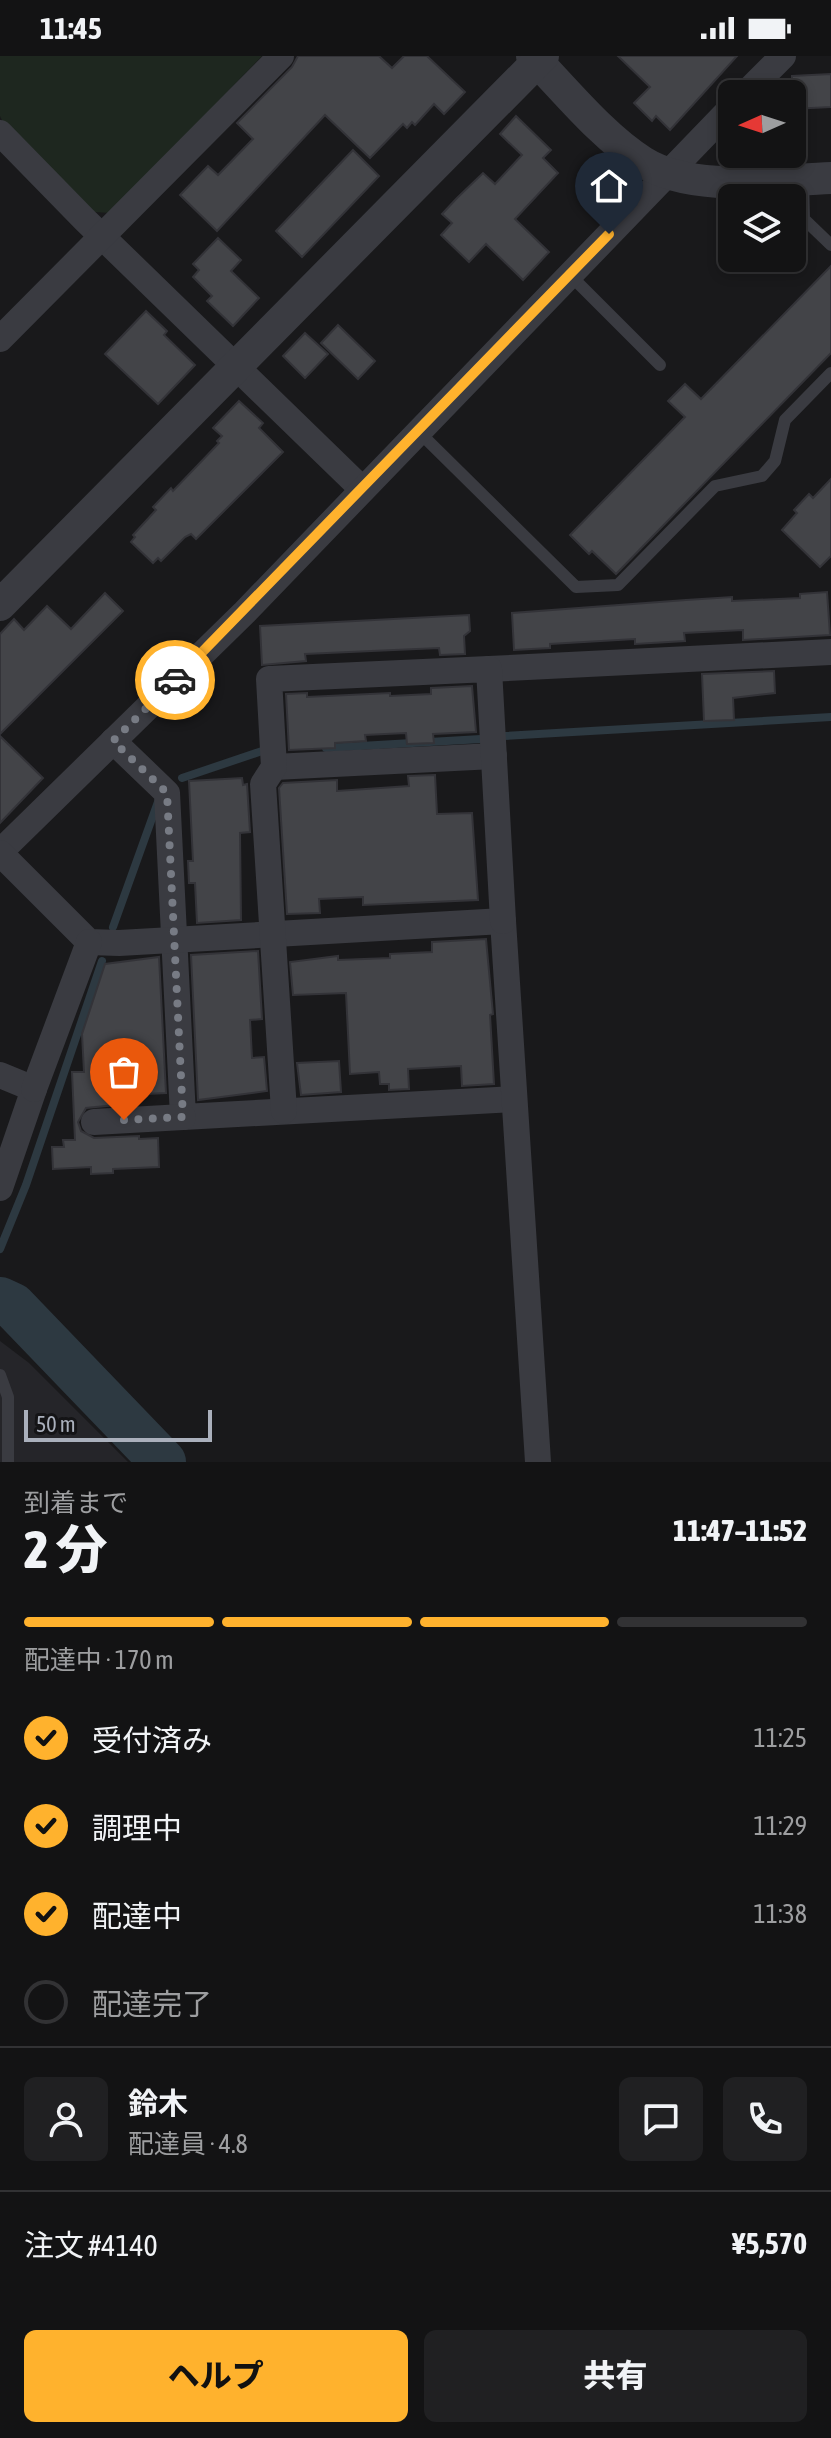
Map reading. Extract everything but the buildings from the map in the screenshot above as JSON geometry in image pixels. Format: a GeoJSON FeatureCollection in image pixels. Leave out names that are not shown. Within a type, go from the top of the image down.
{"type":"FeatureCollection","features":[{"type":"Feature","properties":{"kind":"street"},"geometry":{"type":"LineString","coordinates":[[0,339],[281,56]]}},
{"type":"Feature","properties":{"kind":"street"},"geometry":{"type":"LineString","coordinates":[[759,80],[783,56]]}},
{"type":"Feature","properties":{"kind":"street"},"geometry":{"type":"LineString","coordinates":[[0,605],[537,58],[625,149],[646,164],[667,172],[712,181],[817,178]]}},
{"type":"Feature","properties":{"kind":"street"},"geometry":{"type":"LineString","coordinates":[[503,921],[89,942],[0,853],[245,612],[718,121]]}},
{"type":"Feature","properties":{"kind":"street"},"geometry":{"type":"LineString","coordinates":[[0,133],[101,236],[362,489]]}},
{"type":"Feature","properties":{"kind":"street"},"geometry":{"type":"LineString","coordinates":[[284,1111],[263,784],[274,767],[269,679],[831,652]]}},
{"type":"Feature","properties":{"kind":"street"},"geometry":{"type":"LineString","coordinates":[[489,669],[538,1462]]}},
{"type":"Feature","properties":{"kind":"street"},"geometry":{"type":"LineString","coordinates":[[113,741],[167,793],[183,1117]]}},
{"type":"Feature","properties":{"kind":"street"},"geometry":{"type":"LineString","coordinates":[[274,767],[494,756]]}},
{"type":"Feature","properties":{"kind":"street"},"geometry":{"type":"LineString","coordinates":[[0,1188],[89,942]]}},
{"type":"Feature","properties":{"kind":"street"},"geometry":{"type":"LineString","coordinates":[[0,1075],[34,1089]]}},
{"type":"Feature","properties":{"kind":"street"},"geometry":{"type":"LineString","coordinates":[[94,1122],[514,1099]]}},
{"type":"Feature","properties":{"kind":"lane"},"geometry":{"type":"LineString","coordinates":[[817,178],[804,219],[831,245]]}},
{"type":"Feature","properties":{"kind":"lane"},"geometry":{"type":"LineString","coordinates":[[570,275],[660,365]]}},
{"type":"Feature","properties":{"kind":"lane"},"geometry":{"type":"LineString","coordinates":[[417,430],[576,587],[618,585],[715,486],[762,476],[775,461],[785,420],[831,373]]}},
{"type":"Feature","properties":{"kind":"lane"},"geometry":{"type":"LineString","coordinates":[[0,1375],[8,1397],[8,1462]]}},
{"type":"Feature","properties":{"kind":"shaded area"},"geometry":{"type":"Polygon","coordinates":[[[0,56],[262,56],[111,213],[94,212],[6,129],[0,116],[0,56]]]}},
{"type":"Feature","properties":{"kind":"shaded area"},"geometry":{"type":"Polygon","coordinates":[[[0,1341],[29,1363],[128,1462],[0,1462],[0,1341]]]}},
{"type":"Feature","properties":{"kind":"waterway"},"geometry":{"type":"LineString","coordinates":[[504,736],[831,717]]}},
{"type":"Feature","properties":{"kind":"waterway"},"geometry":{"type":"LineString","coordinates":[[326,748],[481,739]]}},
{"type":"Feature","properties":{"kind":"waterway"},"geometry":{"type":"LineString","coordinates":[[182,778],[262,751]]}},
{"type":"Feature","properties":{"kind":"waterway"},"geometry":{"type":"LineString","coordinates":[[113,927],[159,799]]}},
{"type":"Feature","properties":{"kind":"waterway"},"geometry":{"type":"LineString","coordinates":[[0,1249],[26,1185],[102,961]]}},
{"type":"Feature","properties":{"kind":"waterway"},"geometry":{"type":"LineString","coordinates":[[0,1300],[13,1306],[163,1462]]}},
{"type":"Feature","properties":{"kind":"way so far"},"geometry":{"type":"LineString","coordinates":[[124,1120],[183,1117],[167,793],[113,741],[175,680]]}},
{"type":"Feature","properties":{"kind":"route"},"geometry":{"type":"LineString","coordinates":[[175,680],[245,612],[609,234]]}}]}
